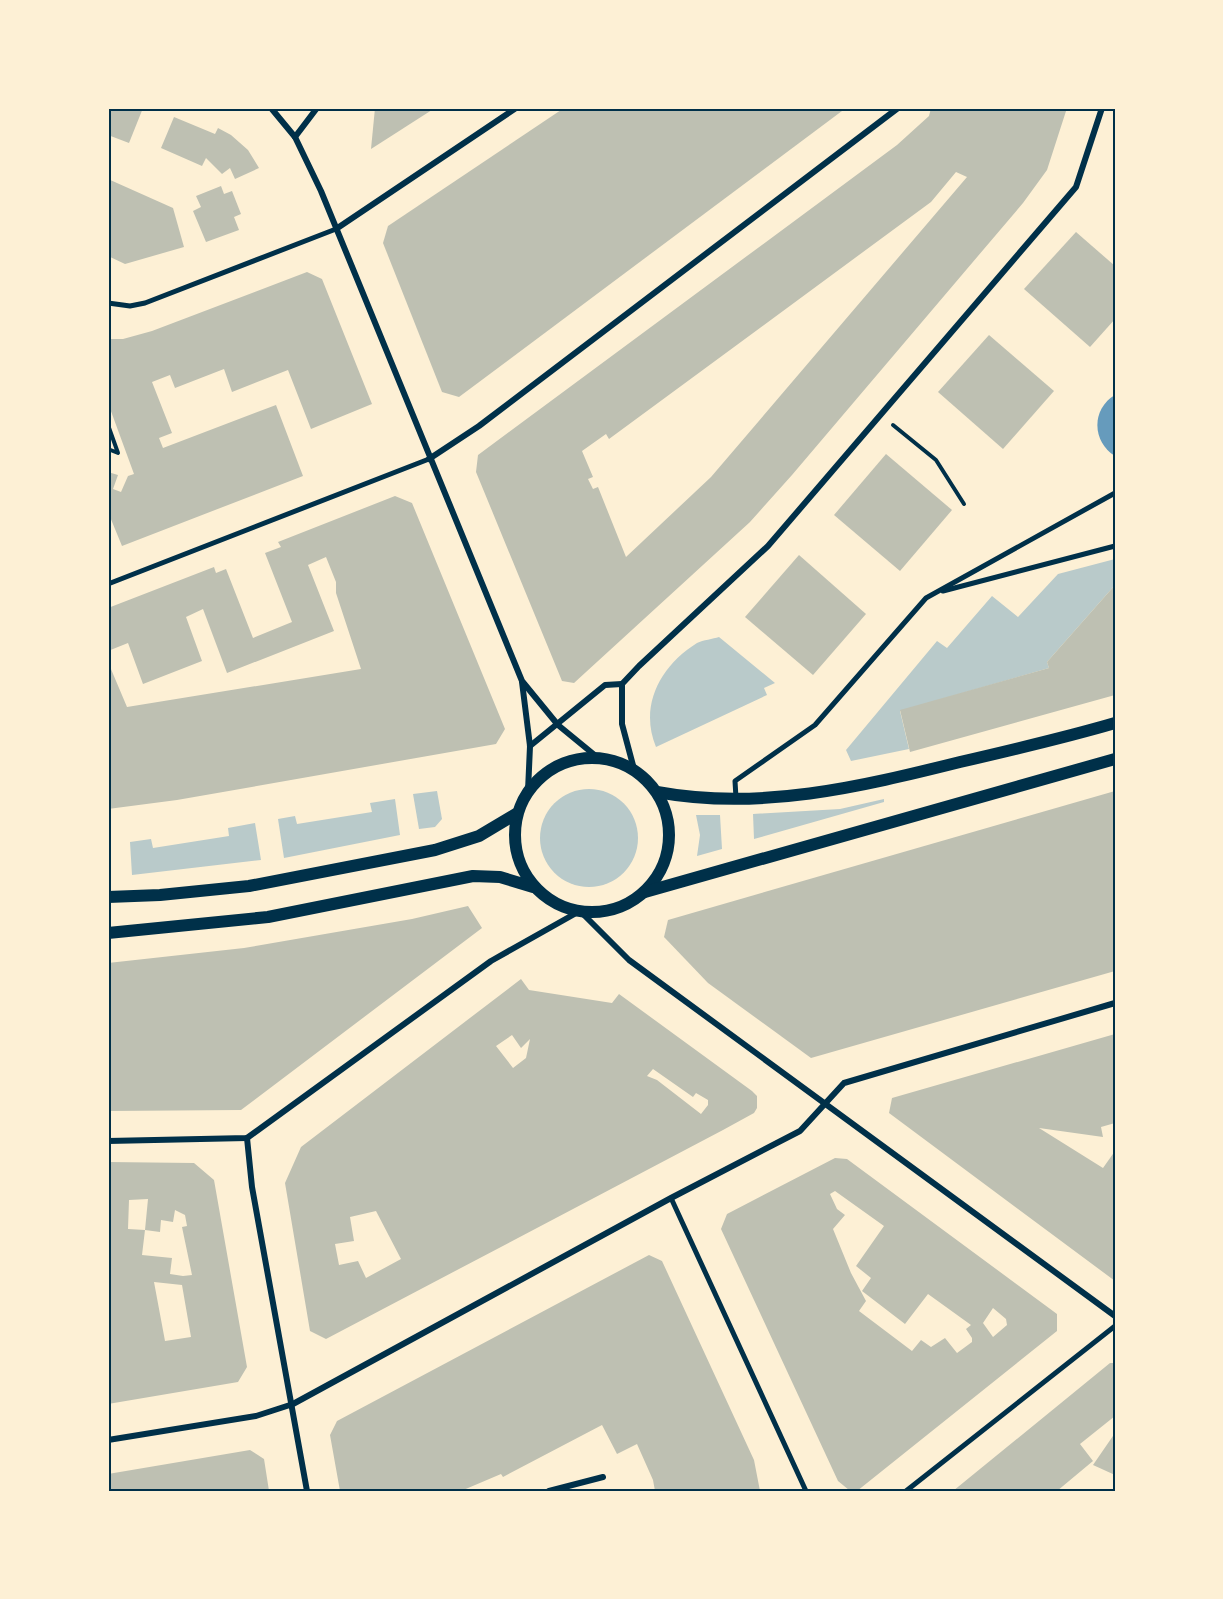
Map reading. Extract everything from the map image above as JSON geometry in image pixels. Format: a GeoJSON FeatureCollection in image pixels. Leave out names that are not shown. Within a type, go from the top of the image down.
{"type":"FeatureCollection","features":[{"type":"Feature","properties":{"kind":"main road"},"geometry":{"type":"LineString","coordinates":[[657,792],[694,799],[736,800],[808,795],[879,782],[1115,723]]}},
{"type":"Feature","properties":{"kind":"main road"},"geometry":{"type":"LineString","coordinates":[[108,933],[268,917],[473,876],[500,877],[533,887],[554,903],[579,912],[604,912],[626,905],[645,892],[662,870],[670,844],[668,817],[657,792],[634,769],[616,761],[597,757],[571,760],[546,771],[528,791],[516,814],[516,848],[520,865],[533,887]]}},
{"type":"Feature","properties":{"kind":"main road"},"geometry":{"type":"LineString","coordinates":[[645,892],[1115,759]]}},
{"type":"Feature","properties":{"kind":"main road"},"geometry":{"type":"LineString","coordinates":[[108,897],[160,895],[249,886],[435,850],[479,836],[516,814]]}},
{"type":"Feature","properties":{"kind":"street"},"geometry":{"type":"LineString","coordinates":[[271,108],[295,137],[336,229],[522,681],[530,746],[528,791]]}},
{"type":"Feature","properties":{"kind":"street"},"geometry":{"type":"LineString","coordinates":[[295,137],[317,108]]}},
{"type":"Feature","properties":{"kind":"street"},"geometry":{"type":"LineString","coordinates":[[108,303],[130,306],[145,303],[336,229],[516,108]]}},
{"type":"Feature","properties":{"kind":"street"},"geometry":{"type":"LineString","coordinates":[[108,584],[429,459],[488,418],[898,108]]}},
{"type":"Feature","properties":{"kind":"street"},"geometry":{"type":"LineString","coordinates":[[530,746],[605,685],[622,684],[768,546],[1076,187],[1102,108]]}},
{"type":"Feature","properties":{"kind":"street"},"geometry":{"type":"LineString","coordinates":[[736,800],[735,781],[815,725],[926,598],[1115,493]]}},
{"type":"Feature","properties":{"kind":"street"},"geometry":{"type":"LineString","coordinates":[[936,593],[1115,546]]}},
{"type":"Feature","properties":{"kind":"street"},"geometry":{"type":"LineString","coordinates":[[522,681],[558,725],[597,757]]}},
{"type":"Feature","properties":{"kind":"street"},"geometry":{"type":"LineString","coordinates":[[622,684],[622,724],[634,769]]}},
{"type":"Feature","properties":{"kind":"street"},"geometry":{"type":"LineString","coordinates":[[108,1140],[247,1138],[491,961],[579,912],[629,960],[1115,1316]]}},
{"type":"Feature","properties":{"kind":"street"},"geometry":{"type":"LineString","coordinates":[[108,1440],[256,1416],[292,1404],[671,1198],[800,1131],[844,1083],[1115,1003]]}},
{"type":"Feature","properties":{"kind":"street"},"geometry":{"type":"LineString","coordinates":[[247,1138],[252,1187],[307,1491]]}},
{"type":"Feature","properties":{"kind":"street"},"geometry":{"type":"LineString","coordinates":[[671,1198],[806,1491]]}},
{"type":"Feature","properties":{"kind":"street"},"geometry":{"type":"LineString","coordinates":[[906,1491],[1115,1326]]}},
{"type":"Feature","properties":{"kind":"street"},"geometry":{"type":"LineString","coordinates":[[549,1491],[603,1477]]}},
{"type":"Feature","properties":{"kind":"path"},"geometry":{"type":"LineString","coordinates":[[881,414],[936,460],[964,504]]}},
{"type":"Feature","properties":{"kind":"path"},"geometry":{"type":"LineString","coordinates":[[108,425],[118,453],[108,448]]}},
{"type":"Feature","properties":{"kind":"shaded area"},"geometry":{"type":"Polygon","coordinates":[[[1115,559],[1115,585],[1047,662],[1049,668],[900,711],[909,749],[851,761],[846,750],[937,641],[947,648],[992,596],[1018,617],[1058,574],[1115,559]]]}},
{"type":"Feature","properties":{"kind":"shaded area"},"geometry":{"type":"Polygon","coordinates":[[[719,637],[775,683],[764,688],[767,695],[656,747],[651,732],[650,717],[656,688],[663,675],[684,652],[697,643],[719,637]]]}},
{"type":"Feature","properties":{"kind":"shaded area"},"geometry":{"type":"Polygon","coordinates":[[[589,789],[608,793],[623,804],[634,819],[638,838],[634,857],[623,872],[608,883],[589,887],[570,883],[555,872],[544,857],[540,838],[544,819],[555,804],[570,793],[589,789]]]}},
{"type":"Feature","properties":{"kind":"shaded area"},"geometry":{"type":"Polygon","coordinates":[[[437,791],[442,819],[435,827],[419,829],[413,794],[437,791]]]}},
{"type":"Feature","properties":{"kind":"shaded area"},"geometry":{"type":"Polygon","coordinates":[[[395,799],[400,835],[284,858],[278,819],[295,816],[297,824],[372,812],[370,803],[395,799]]]}},
{"type":"Feature","properties":{"kind":"shaded area"},"geometry":{"type":"Polygon","coordinates":[[[884,799],[884,802],[754,839],[753,814],[840,809],[884,799]]]}},
{"type":"Feature","properties":{"kind":"shaded area"},"geometry":{"type":"Polygon","coordinates":[[[696,815],[720,815],[722,849],[697,856],[700,835],[696,815]]]}},
{"type":"Feature","properties":{"kind":"shaded area"},"geometry":{"type":"Polygon","coordinates":[[[255,823],[261,860],[132,875],[130,842],[151,839],[153,848],[229,836],[228,828],[255,823]]]}},
{"type":"Feature","properties":{"kind":"water"},"geometry":{"type":"Polygon","coordinates":[[[1115,395],[1115,456],[1102,443],[1097,426],[1102,408],[1115,395]]]}},
{"type":"Feature","properties":{"kind":"building"},"geometry":{"type":"Polygon","coordinates":[[[108,108],[143,108],[129,143],[108,135],[108,108]]]}},
{"type":"Feature","properties":{"kind":"building"},"geometry":{"type":"Polygon","coordinates":[[[375,108],[435,108],[371,149],[375,108]]]}},
{"type":"Feature","properties":{"kind":"building"},"geometry":{"type":"Polygon","coordinates":[[[564,108],[846,108],[459,397],[442,392],[383,243],[388,226],[564,108]]]}},
{"type":"Feature","properties":{"kind":"building"},"geometry":{"type":"Polygon","coordinates":[[[931,108],[1067,108],[1047,170],[1023,203],[792,475],[750,522],[574,683],[562,681],[476,472],[478,455],[897,145],[929,116],[931,108]],[[956,172],[931,202],[609,439],[606,434],[582,451],[593,477],[588,479],[593,489],[598,487],[626,557],[711,477],[967,177],[956,172]]]}},
{"type":"Feature","properties":{"kind":"building"},"geometry":{"type":"Polygon","coordinates":[[[174,117],[215,134],[218,128],[231,135],[248,150],[259,168],[235,179],[230,168],[222,174],[206,158],[202,166],[161,148],[174,117]]]}},
{"type":"Feature","properties":{"kind":"building"},"geometry":{"type":"Polygon","coordinates":[[[108,179],[173,208],[184,247],[125,264],[108,256],[108,179]]]}},
{"type":"Feature","properties":{"kind":"building"},"geometry":{"type":"Polygon","coordinates":[[[221,186],[224,194],[232,191],[241,214],[234,217],[239,230],[206,242],[193,211],[201,207],[196,196],[221,186]]]}},
{"type":"Feature","properties":{"kind":"building"},"geometry":{"type":"Polygon","coordinates":[[[1076,232],[1115,266],[1115,319],[1090,347],[1024,289],[1076,232]]]}},
{"type":"Feature","properties":{"kind":"building"},"geometry":{"type":"Polygon","coordinates":[[[307,272],[322,279],[372,404],[311,429],[288,370],[232,392],[224,369],[175,388],[170,375],[152,382],[172,433],[159,438],[163,448],[276,405],[303,476],[122,546],[108,512],[108,472],[118,475],[113,489],[121,492],[128,476],[134,474],[108,403],[108,339],[123,339],[152,331],[307,272]]]}},
{"type":"Feature","properties":{"kind":"building"},"geometry":{"type":"Polygon","coordinates":[[[989,335],[1054,391],[1003,449],[938,392],[989,335]]]}},
{"type":"Feature","properties":{"kind":"building"},"geometry":{"type":"Polygon","coordinates":[[[886,454],[952,510],[900,571],[834,515],[886,454]]]}},
{"type":"Feature","properties":{"kind":"building"},"geometry":{"type":"Polygon","coordinates":[[[395,496],[412,503],[505,729],[496,744],[177,800],[108,809],[108,662],[127,707],[361,669],[336,593],[336,582],[326,557],[308,565],[334,631],[227,673],[203,609],[186,617],[202,661],[143,684],[128,643],[108,651],[108,608],[214,567],[216,573],[226,569],[253,638],[292,622],[265,553],[281,547],[278,542],[395,496]]]}},
{"type":"Feature","properties":{"kind":"building"},"geometry":{"type":"Polygon","coordinates":[[[799,555],[866,614],[813,675],[745,617],[799,555]]]}},
{"type":"Feature","properties":{"kind":"building"},"geometry":{"type":"Polygon","coordinates":[[[1115,585],[1115,695],[910,752],[900,710],[1049,668],[1047,662],[1115,585]]]}},
{"type":"Feature","properties":{"kind":"building"},"geometry":{"type":"Polygon","coordinates":[[[1115,791],[1115,971],[811,1058],[708,983],[664,937],[668,920],[1115,791]]]}},
{"type":"Feature","properties":{"kind":"building"},"geometry":{"type":"Polygon","coordinates":[[[468,906],[482,928],[241,1110],[108,1111],[108,963],[244,948],[412,919],[468,906]]]}},
{"type":"Feature","properties":{"kind":"building"},"geometry":{"type":"Polygon","coordinates":[[[521,979],[529,990],[612,1003],[619,994],[757,1096],[757,1108],[754,1113],[326,1339],[310,1331],[285,1183],[301,1147],[521,979]],[[512,1035],[496,1046],[513,1068],[526,1058],[530,1039],[521,1048],[512,1035]],[[653,1069],[647,1076],[657,1080],[701,1114],[708,1105],[708,1100],[696,1093],[693,1097],[653,1069]],[[376,1211],[350,1217],[354,1241],[335,1244],[339,1265],[358,1261],[366,1278],[401,1259],[376,1211]]]}},
{"type":"Feature","properties":{"kind":"building"},"geometry":{"type":"Polygon","coordinates":[[[1115,1034],[1115,1123],[1101,1127],[1103,1137],[1039,1128],[1103,1168],[1115,1151],[1115,1281],[889,1113],[892,1098],[1115,1034]]]}},
{"type":"Feature","properties":{"kind":"building"},"geometry":{"type":"Polygon","coordinates":[[[835,1158],[847,1159],[1057,1314],[1057,1331],[857,1491],[849,1490],[838,1481],[721,1229],[727,1214],[835,1158]],[[835,1191],[830,1194],[837,1209],[845,1215],[833,1229],[851,1273],[866,1301],[859,1311],[912,1351],[921,1340],[931,1347],[945,1338],[957,1353],[972,1342],[966,1329],[971,1325],[928,1294],[905,1324],[862,1291],[871,1278],[856,1266],[884,1226],[835,1191]],[[993,1308],[983,1323],[993,1337],[1007,1325],[1006,1319],[993,1308]]]}},
{"type":"Feature","properties":{"kind":"building"},"geometry":{"type":"Polygon","coordinates":[[[108,1162],[194,1163],[214,1180],[247,1367],[238,1382],[108,1404],[108,1162]],[[148,1199],[129,1200],[128,1229],[145,1230],[148,1199]],[[175,1210],[173,1222],[161,1220],[160,1232],[145,1230],[142,1255],[172,1258],[170,1274],[192,1275],[182,1227],[187,1226],[185,1215],[175,1210]],[[154,1282],[165,1341],[191,1337],[182,1285],[154,1282]]]}},
{"type":"Feature","properties":{"kind":"building"},"geometry":{"type":"Polygon","coordinates":[[[649,1255],[662,1261],[754,1460],[760,1491],[655,1491],[653,1480],[637,1444],[617,1454],[602,1425],[503,1477],[501,1474],[461,1491],[340,1491],[330,1435],[337,1421],[649,1255]]]}},
{"type":"Feature","properties":{"kind":"building"},"geometry":{"type":"Polygon","coordinates":[[[1110,1363],[1115,1363],[1115,1416],[1080,1444],[1093,1461],[1057,1491],[953,1491],[1110,1363]]]}},
{"type":"Feature","properties":{"kind":"building"},"geometry":{"type":"Polygon","coordinates":[[[1115,1433],[1115,1475],[1093,1465],[1115,1433]]]}},
{"type":"Feature","properties":{"kind":"building"},"geometry":{"type":"Polygon","coordinates":[[[250,1450],[264,1459],[269,1491],[108,1491],[108,1474],[250,1450]]]}}]}
